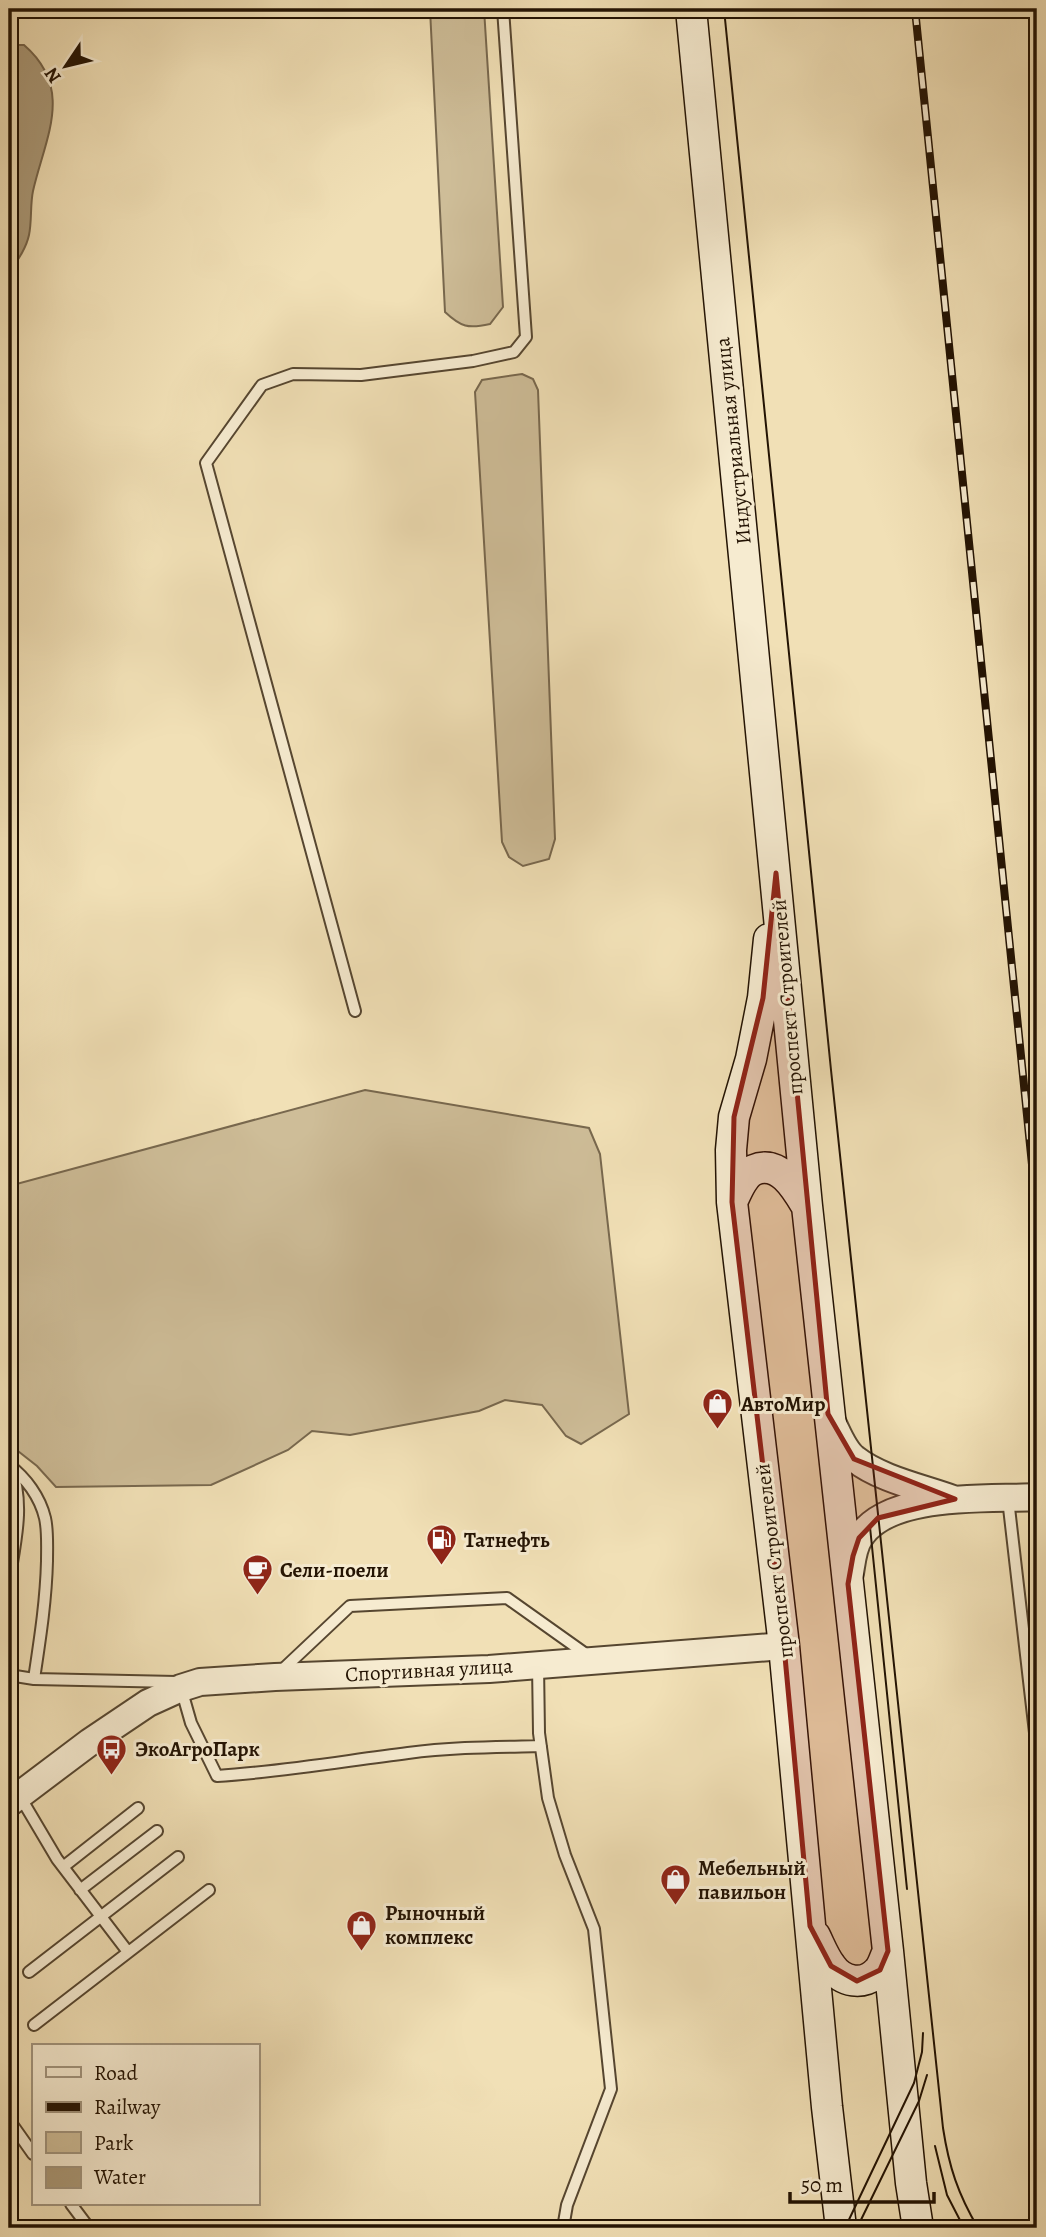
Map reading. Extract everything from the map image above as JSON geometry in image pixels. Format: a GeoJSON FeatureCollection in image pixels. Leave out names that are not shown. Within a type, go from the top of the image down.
{"type":"FeatureCollection","features":[{"type":"Feature","properties":{"kind":"main road","name":"Индустриальная улица"},"geometry":{"type":"LineString","coordinates":[[691,9],[776,873]]}},
{"type":"Feature","properties":{"kind":"main road","name":"проспект Строителей"},"geometry":{"type":"LineString","coordinates":[[776,873],[763,998],[751,1059],[734,1117],[731,1150],[732,1202],[784,1646],[838,2226]]}},
{"type":"Feature","properties":{"kind":"main road","name":"проспект Строителей"},"geometry":{"type":"LineString","coordinates":[[776,873],[828,1414],[918,2228]]}},
{"type":"Feature","properties":{"kind":"main road"},"geometry":{"type":"LineString","coordinates":[[732,1202],[743,1180],[754,1170],[766,1168],[792,1181],[807,1206]]}},
{"type":"Feature","properties":{"kind":"main road"},"geometry":{"type":"LineString","coordinates":[[810,1926],[831,1966],[844,1978],[857,1981],[868,1979],[880,1970],[888,1951]]}},
{"type":"Feature","properties":{"kind":"street"},"geometry":{"type":"LineString","coordinates":[[828,1414],[842,1444],[854,1459],[903,1482],[954,1499]]}},
{"type":"Feature","properties":{"kind":"street"},"geometry":{"type":"LineString","coordinates":[[848,1584],[859,1538],[878,1518],[908,1508],[954,1499],[1037,1497]]}},
{"type":"Feature","properties":{"kind":"street","name":"Спортивная улица"},"geometry":{"type":"LineString","coordinates":[[13,1792],[148,1703],[190,1685],[275,1677],[538,1665],[784,1646]]}},
{"type":"Feature","properties":{"kind":"lane"},"geometry":{"type":"LineString","coordinates":[[355,1012],[206,463],[262,385],[293,374],[360,375],[473,361],[514,352],[526,337],[503,9]]}},
{"type":"Feature","properties":{"kind":"lane"},"geometry":{"type":"LineString","coordinates":[[9,1581],[13,1523],[19,1503],[17,1484],[10,1466]]}},
{"type":"Feature","properties":{"kind":"lane"},"geometry":{"type":"LineString","coordinates":[[10,1466],[29,1485],[45,1518],[46,1605],[34,1679]]}},
{"type":"Feature","properties":{"kind":"lane"},"geometry":{"type":"LineString","coordinates":[[1008,1499],[1037,1750]]}},
{"type":"Feature","properties":{"kind":"lane"},"geometry":{"type":"LineString","coordinates":[[275,1677],[350,1606],[507,1598],[595,1660]]}},
{"type":"Feature","properties":{"kind":"lane"},"geometry":{"type":"LineString","coordinates":[[538,1665],[541,1746],[548,1798],[565,1855],[594,1929],[611,2089],[567,2206],[564,2228]]}},
{"type":"Feature","properties":{"kind":"lane"},"geometry":{"type":"LineString","coordinates":[[9,1675],[34,1679],[190,1685],[191,1723],[217,1776],[266,1773],[408,1753],[541,1746]]}},
{"type":"Feature","properties":{"kind":"lane"},"geometry":{"type":"LineString","coordinates":[[13,1792],[63,1867],[128,1952]]}},
{"type":"Feature","properties":{"kind":"lane"},"geometry":{"type":"LineString","coordinates":[[63,1867],[138,1808]]}},
{"type":"Feature","properties":{"kind":"lane"},"geometry":{"type":"LineString","coordinates":[[80,1890],[157,1831]]}},
{"type":"Feature","properties":{"kind":"lane"},"geometry":{"type":"LineString","coordinates":[[29,1972],[178,1857]]}},
{"type":"Feature","properties":{"kind":"lane"},"geometry":{"type":"LineString","coordinates":[[34,2025],[209,1890]]}},
{"type":"Feature","properties":{"kind":"lane"},"geometry":{"type":"LineString","coordinates":[[9,2120],[32,2153]]}},
{"type":"Feature","properties":{"kind":"lane"},"geometry":{"type":"LineString","coordinates":[[72,2206],[89,2228]]}},
{"type":"Feature","properties":{"kind":"highlighted area"},"geometry":{"type":"Polygon","coordinates":[[[776,873],[828,1414],[854,1459],[955,1499],[878,1518],[859,1538],[853,1556],[848,1584],[888,1951],[880,1970],[857,1981],[831,1966],[810,1926],[784,1646],[732,1202],[734,1117],[763,998],[776,873]]]}},
{"type":"Feature","properties":{"kind":"green space"},"geometry":{"type":"Polygon","coordinates":[[[430,9],[484,9],[503,307],[490,324],[482,326],[465,326],[445,312],[430,9]]]}},
{"type":"Feature","properties":{"kind":"green space"},"geometry":{"type":"Polygon","coordinates":[[[522,374],[533,379],[538,390],[555,839],[549,859],[523,866],[509,857],[502,842],[475,392],[482,380],[522,374]]]}},
{"type":"Feature","properties":{"kind":"green space"},"geometry":{"type":"Polygon","coordinates":[[[365,1090],[589,1128],[600,1154],[629,1414],[581,1444],[566,1436],[542,1405],[505,1400],[479,1411],[350,1435],[312,1431],[288,1450],[211,1485],[56,1487],[37,1466],[9,1444],[9,1186],[365,1090]]]}},
{"type":"Feature","properties":{"kind":"water"},"geometry":{"type":"Polygon","coordinates":[[[9,45],[24,45],[40,62],[49,79],[52,115],[32,196],[29,235],[9,273],[9,45]]]}},
{"type":"Feature","properties":{"kind":"tram line"},"geometry":{"type":"LineString","coordinates":[[724,9],[831,1070],[943,2128],[955,2180],[978,2228]]}},
{"type":"Feature","properties":{"kind":"tram line"},"geometry":{"type":"LineString","coordinates":[[870,1527],[907,1889]]}},
{"type":"Feature","properties":{"kind":"tram line"},"geometry":{"type":"LineString","coordinates":[[845,2228],[914,2083],[922,2052],[923,2033]]}},
{"type":"Feature","properties":{"kind":"tram line"},"geometry":{"type":"LineString","coordinates":[[857,2228],[919,2101],[927,2075]]}},
{"type":"Feature","properties":{"kind":"tram line"},"geometry":{"type":"LineString","coordinates":[[935,2146],[947,2195],[964,2228]]}},
{"type":"Feature","properties":{"kind":"railway"},"geometry":{"type":"LineString","coordinates":[[915,9],[1037,1214]]}},
{"type":"Feature","properties":{"kind":"place","name":"АвтоМир"},"geometry":{"type":"Point","coordinates":[718,1431]}},
{"type":"Feature","properties":{"kind":"place","name":"Татнефть"},"geometry":{"type":"Point","coordinates":[441,1567]}},
{"type":"Feature","properties":{"kind":"place","name":"Сели-поели"},"geometry":{"type":"Point","coordinates":[257,1597]}},
{"type":"Feature","properties":{"kind":"place","name":"ЭкоАгроПарк"},"geometry":{"type":"Point","coordinates":[112,1776]}},
{"type":"Feature","properties":{"kind":"place","name":"Мебельный павильон"},"geometry":{"type":"Point","coordinates":[675,1907]}},
{"type":"Feature","properties":{"kind":"place","name":"Рыночный комплекс"},"geometry":{"type":"Point","coordinates":[362,1952]}}]}
